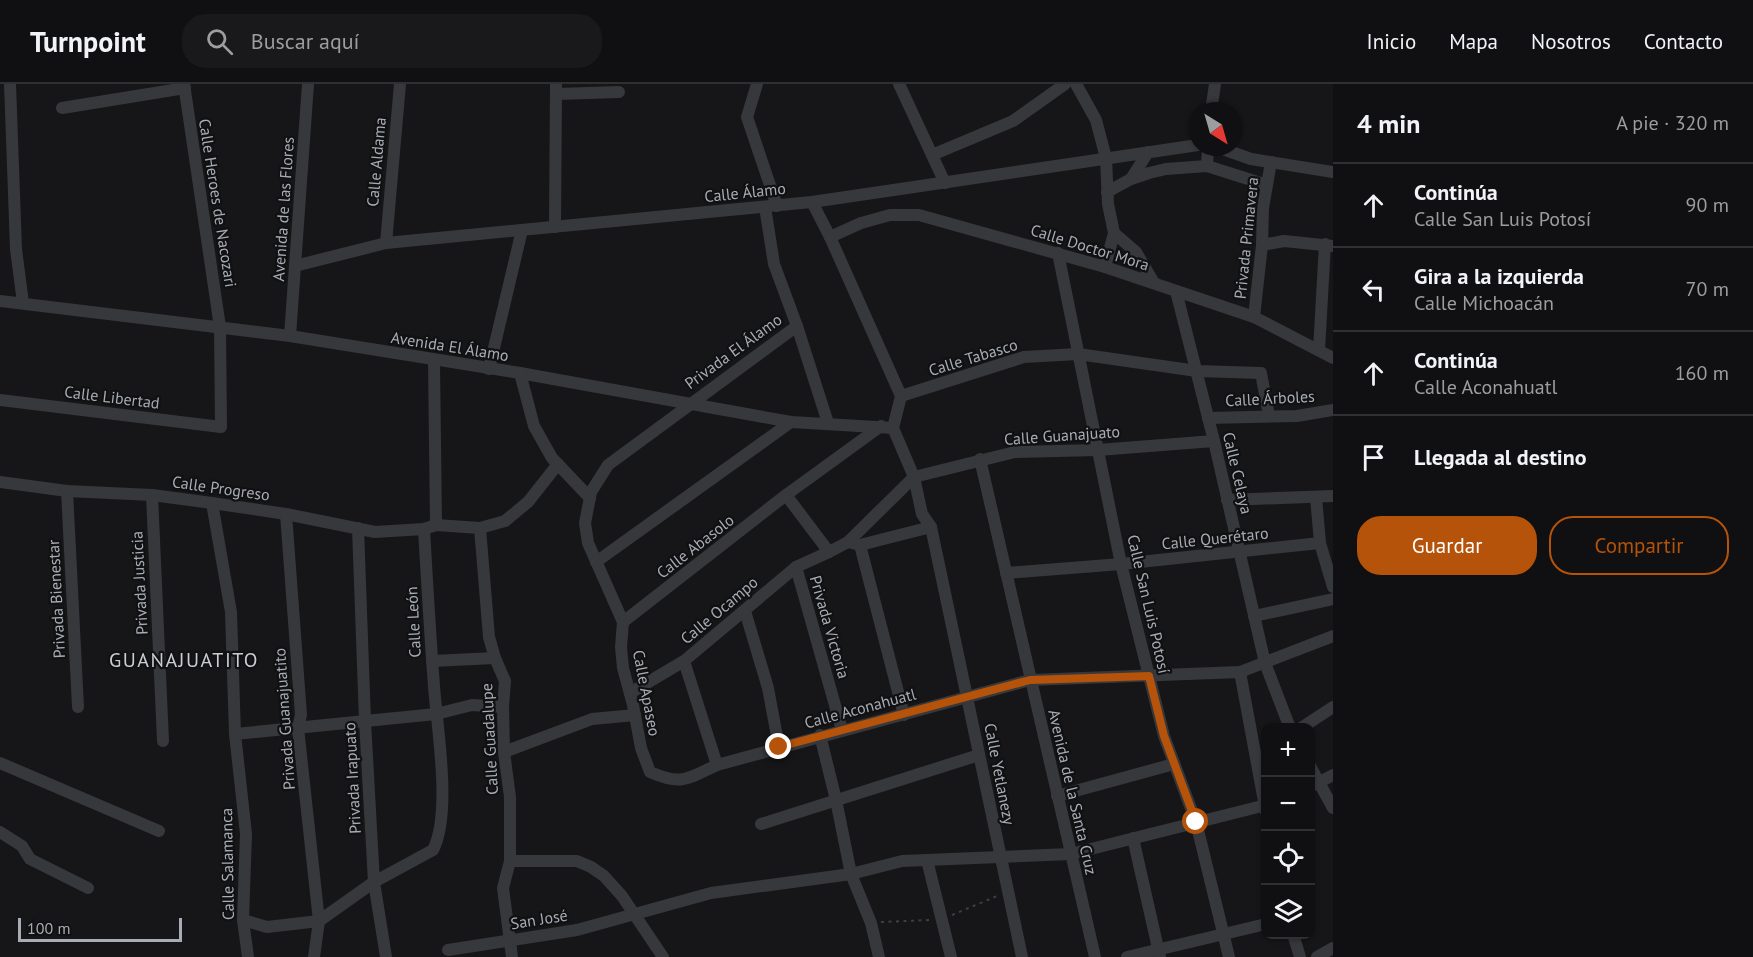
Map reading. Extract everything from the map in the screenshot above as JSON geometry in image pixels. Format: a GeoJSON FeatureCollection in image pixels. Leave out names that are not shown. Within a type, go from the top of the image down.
{"type":"FeatureCollection","features":[{"type":"Feature","properties":{"kind":"street"},"geometry":{"type":"LineString","coordinates":[[10,84],[16,249],[23,303]]}},
{"type":"Feature","properties":{"kind":"street","name":"Avenida de las Flores"},"geometry":{"type":"LineString","coordinates":[[290,336],[308,84]]}},
{"type":"Feature","properties":{"kind":"street","name":"Calle Aldama"},"geometry":{"type":"LineString","coordinates":[[386,243],[400,84]]}},
{"type":"Feature","properties":{"kind":"street"},"geometry":{"type":"LineString","coordinates":[[756,84],[747,117],[771,206],[774,264],[797,326],[828,423]]}},
{"type":"Feature","properties":{"kind":"street"},"geometry":{"type":"LineString","coordinates":[[899,84],[945,183]]}},
{"type":"Feature","properties":{"kind":"street"},"geometry":{"type":"LineString","coordinates":[[932,155],[1013,121],[1065,84]]}},
{"type":"Feature","properties":{"kind":"street"},"geometry":{"type":"LineString","coordinates":[[1076,84],[1096,120],[1106,158],[1108,204],[1114,233],[1105,267]]}},
{"type":"Feature","properties":{"kind":"street"},"geometry":{"type":"LineString","coordinates":[[1213,102],[1215,84]]}},
{"type":"Feature","properties":{"kind":"street"},"geometry":{"type":"LineString","coordinates":[[62,108],[184,86]]}},
{"type":"Feature","properties":{"kind":"street","name":"Calle Heroes de Nacozari"},"geometry":{"type":"LineString","coordinates":[[184,86],[220,327],[221,427]]}},
{"type":"Feature","properties":{"kind":"street"},"geometry":{"type":"LineString","coordinates":[[555,227],[556,89],[619,92]]}},
{"type":"Feature","properties":{"kind":"street","name":"Calle Álamo"},"geometry":{"type":"LineString","coordinates":[[295,266],[386,243],[812,202],[1189,146]]}},
{"type":"Feature","properties":{"kind":"street"},"geometry":{"type":"LineString","coordinates":[[1131,179],[1148,152]]}},
{"type":"Feature","properties":{"kind":"street"},"geometry":{"type":"LineString","coordinates":[[1208,156],[1208,166]]}},
{"type":"Feature","properties":{"kind":"street"},"geometry":{"type":"LineString","coordinates":[[1242,156],[1333,172]]}},
{"type":"Feature","properties":{"kind":"street","name":"Privada Primavera"},"geometry":{"type":"LineString","coordinates":[[1254,317],[1262,245],[1263,208],[1272,162]]}},
{"type":"Feature","properties":{"kind":"street"},"geometry":{"type":"LineString","coordinates":[[1107,192],[1131,179],[1166,169],[1208,166],[1267,185]]}},
{"type":"Feature","properties":{"kind":"street"},"geometry":{"type":"LineString","coordinates":[[812,202],[901,396],[887,427],[914,477],[922,514],[931,526],[854,544]]}},
{"type":"Feature","properties":{"kind":"street","name":"Calle Doctor Mora"},"geometry":{"type":"LineString","coordinates":[[830,237],[861,223],[890,215],[920,215],[1105,267],[1254,317],[1333,358]]}},
{"type":"Feature","properties":{"kind":"street"},"geometry":{"type":"LineString","coordinates":[[489,369],[522,230]]}},
{"type":"Feature","properties":{"kind":"street"},"geometry":{"type":"LineString","coordinates":[[1114,233],[1136,252],[1154,283]]}},
{"type":"Feature","properties":{"kind":"street"},"geometry":{"type":"LineString","coordinates":[[1262,245],[1284,241],[1329,245],[1319,351]]}},
{"type":"Feature","properties":{"kind":"street","name":"Calle San Luis Potosí"},"geometry":{"type":"LineString","coordinates":[[1058,253],[1121,564],[1164,736],[1196,822],[1230,957]]}},
{"type":"Feature","properties":{"kind":"street","name":"Calle Celaya"},"geometry":{"type":"LineString","coordinates":[[1176,291],[1214,441],[1265,663],[1288,723]]}},
{"type":"Feature","properties":{"kind":"street","name":"Avenida El Álamo"},"geometry":{"type":"LineString","coordinates":[[0,301],[290,336],[791,422],[887,427]]}},
{"type":"Feature","properties":{"kind":"street","name":"Privada El Álamo"},"geometry":{"type":"LineString","coordinates":[[689,404],[797,326]]}},
{"type":"Feature","properties":{"kind":"street","name":"Calle Tabasco"},"geometry":{"type":"LineString","coordinates":[[901,396],[1024,357],[1078,354],[1197,371],[1261,373],[1269,416]]}},
{"type":"Feature","properties":{"kind":"street","name":"Calle León"},"geometry":{"type":"LineString","coordinates":[[374,882],[433,850],[438,841],[443,792],[432,661],[430,527],[434,360]]}},
{"type":"Feature","properties":{"kind":"street"},"geometry":{"type":"LineString","coordinates":[[520,374],[534,426],[558,464],[590,498]]}},
{"type":"Feature","properties":{"kind":"street","name":"Calle Libertad"},"geometry":{"type":"LineString","coordinates":[[0,400],[221,427]]}},
{"type":"Feature","properties":{"kind":"street","name":"Calle Apaseo"},"geometry":{"type":"LineString","coordinates":[[666,779],[650,772],[641,748],[623,668],[621,647],[623,622],[588,543],[585,523],[591,492],[608,465],[689,404]]}},
{"type":"Feature","properties":{"kind":"street","name":"Calle Árboles"},"geometry":{"type":"LineString","coordinates":[[1208,417],[1297,416],[1333,410]]}},
{"type":"Feature","properties":{"kind":"street"},"geometry":{"type":"LineString","coordinates":[[596,562],[791,422]]}},
{"type":"Feature","properties":{"kind":"street","name":"Calle Abasolo"},"geometry":{"type":"LineString","coordinates":[[623,622],[786,495],[887,427]]}},
{"type":"Feature","properties":{"kind":"street","name":"Calle Guanajuato"},"geometry":{"type":"LineString","coordinates":[[914,477],[1015,452],[1098,450],[1214,441]]}},
{"type":"Feature","properties":{"kind":"street","name":"Avenida de la Santa Cruz"},"geometry":{"type":"LineString","coordinates":[[980,459],[1095,957]]}},
{"type":"Feature","properties":{"kind":"street"},"geometry":{"type":"LineString","coordinates":[[430,527],[480,528],[505,521],[528,502],[558,464]]}},
{"type":"Feature","properties":{"kind":"street"},"geometry":{"type":"LineString","coordinates":[[854,544],[914,477]]}},
{"type":"Feature","properties":{"kind":"street","name":"Calle Progreso"},"geometry":{"type":"LineString","coordinates":[[0,482],[67,491],[152,495],[212,503],[286,514],[375,532],[430,527]]}},
{"type":"Feature","properties":{"kind":"street","name":"Privada Bienestar"},"geometry":{"type":"LineString","coordinates":[[67,491],[78,707]]}},
{"type":"Feature","properties":{"kind":"street","name":"Privada Justicia"},"geometry":{"type":"LineString","coordinates":[[152,495],[163,741]]}},
{"type":"Feature","properties":{"kind":"street"},"geometry":{"type":"LineString","coordinates":[[786,495],[829,552]]}},
{"type":"Feature","properties":{"kind":"street"},"geometry":{"type":"LineString","coordinates":[[1227,500],[1333,496]]}},
{"type":"Feature","properties":{"kind":"street"},"geometry":{"type":"LineString","coordinates":[[1316,497],[1320,543],[1330,565],[1333,587]]}},
{"type":"Feature","properties":{"kind":"street","name":"Calle Salamanca"},"geometry":{"type":"LineString","coordinates":[[212,503],[231,612],[235,734],[246,834],[243,920],[248,957]]}},
{"type":"Feature","properties":{"kind":"street","name":"Privada Guanajuatito"},"geometry":{"type":"LineString","coordinates":[[286,514],[301,715],[298,728],[319,921],[314,957]]}},
{"type":"Feature","properties":{"kind":"street","name":"Calle Yetlanezy"},"geometry":{"type":"LineString","coordinates":[[931,526],[1022,957]]}},
{"type":"Feature","properties":{"kind":"street","name":"Privada Irapuato"},"geometry":{"type":"LineString","coordinates":[[358,528],[374,882],[386,957]]}},
{"type":"Feature","properties":{"kind":"street","name":"Calle Guadalupe"},"geometry":{"type":"LineString","coordinates":[[480,528],[489,637],[505,681],[504,752],[510,797],[510,861],[503,888],[512,957]]}},
{"type":"Feature","properties":{"kind":"street","name":"Calle Querétaro"},"geometry":{"type":"LineString","coordinates":[[1006,573],[1121,564],[1320,543]]}},
{"type":"Feature","properties":{"kind":"street"},"geometry":{"type":"LineString","coordinates":[[854,544],[904,715]]}},
{"type":"Feature","properties":{"kind":"street","name":"Calle Ocampo"},"geometry":{"type":"LineString","coordinates":[[630,693],[684,661],[796,567],[854,544]]}},
{"type":"Feature","properties":{"kind":"street","name":"Privada Victoria"},"geometry":{"type":"LineString","coordinates":[[796,567],[842,730]]}},
{"type":"Feature","properties":{"kind":"street"},"geometry":{"type":"LineString","coordinates":[[1254,616],[1333,598]]}},
{"type":"Feature","properties":{"kind":"street"},"geometry":{"type":"LineString","coordinates":[[744,610],[768,688],[779,747]]}},
{"type":"Feature","properties":{"kind":"street","name":"Calle Aconahuatl"},"geometry":{"type":"LineString","coordinates":[[666,779],[685,780],[717,765],[820,735],[904,715],[968,695],[1030,680],[1240,672],[1333,636]]}},
{"type":"Feature","properties":{"kind":"street"},"geometry":{"type":"LineString","coordinates":[[432,661],[495,658]]}},
{"type":"Feature","properties":{"kind":"street"},"geometry":{"type":"LineString","coordinates":[[684,661],[717,765]]}},
{"type":"Feature","properties":{"kind":"street"},"geometry":{"type":"LineString","coordinates":[[1240,672],[1260,747],[1262,777]]}},
{"type":"Feature","properties":{"kind":"street"},"geometry":{"type":"LineString","coordinates":[[235,734],[436,714],[472,705],[503,706]]}},
{"type":"Feature","properties":{"kind":"street"},"geometry":{"type":"LineString","coordinates":[[1309,723],[1333,707]]}},
{"type":"Feature","properties":{"kind":"street"},"geometry":{"type":"LineString","coordinates":[[504,752],[592,719],[635,715]]}},
{"type":"Feature","properties":{"kind":"street"},"geometry":{"type":"LineString","coordinates":[[820,735],[851,874],[871,922],[879,957]]}},
{"type":"Feature","properties":{"kind":"street"},"geometry":{"type":"LineString","coordinates":[[761,824],[979,756]]}},
{"type":"Feature","properties":{"kind":"street"},"geometry":{"type":"LineString","coordinates":[[0,763],[159,831]]}},
{"type":"Feature","properties":{"kind":"street"},"geometry":{"type":"LineString","coordinates":[[1057,796],[1174,764]]}},
{"type":"Feature","properties":{"kind":"street"},"geometry":{"type":"LineString","coordinates":[[1333,775],[1315,785],[1333,808]]}},
{"type":"Feature","properties":{"kind":"street","name":"San José"},"geometry":{"type":"LineString","coordinates":[[448,950],[577,930],[711,892],[851,874],[903,861],[1071,855],[1196,822],[1261,808]]}},
{"type":"Feature","properties":{"kind":"street"},"geometry":{"type":"LineString","coordinates":[[0,832],[22,846],[30,860],[88,888]]}},
{"type":"Feature","properties":{"kind":"street"},"geometry":{"type":"LineString","coordinates":[[1133,838],[1159,953]]}},
{"type":"Feature","properties":{"kind":"street"},"geometry":{"type":"LineString","coordinates":[[927,860],[951,957]]}},
{"type":"Feature","properties":{"kind":"street"},"geometry":{"type":"LineString","coordinates":[[510,861],[577,861],[591,867],[604,876],[622,896],[663,957]]}},
{"type":"Feature","properties":{"kind":"street"},"geometry":{"type":"LineString","coordinates":[[243,920],[267,927],[319,921],[374,882]]}},
{"type":"Feature","properties":{"kind":"street"},"geometry":{"type":"LineString","coordinates":[[1127,957],[1159,953],[1224,933],[1261,925]]}},
{"type":"Feature","properties":{"kind":"street"},"geometry":{"type":"LineString","coordinates":[[1295,939],[1300,957]]}},
{"type":"Feature","properties":{"kind":"street"},"geometry":{"type":"LineString","coordinates":[[1317,957],[1333,948]]}},
{"type":"Feature","properties":{"kind":"district","name":"GUANAJUATITO"},"geometry":{"type":"Point","coordinates":[184,660]}},
{"type":"Feature","properties":{"kind":"route"},"geometry":{"type":"LineString","coordinates":[[779,747],[1030,680],[1149,676],[1164,736],[1196,822]]}}]}
